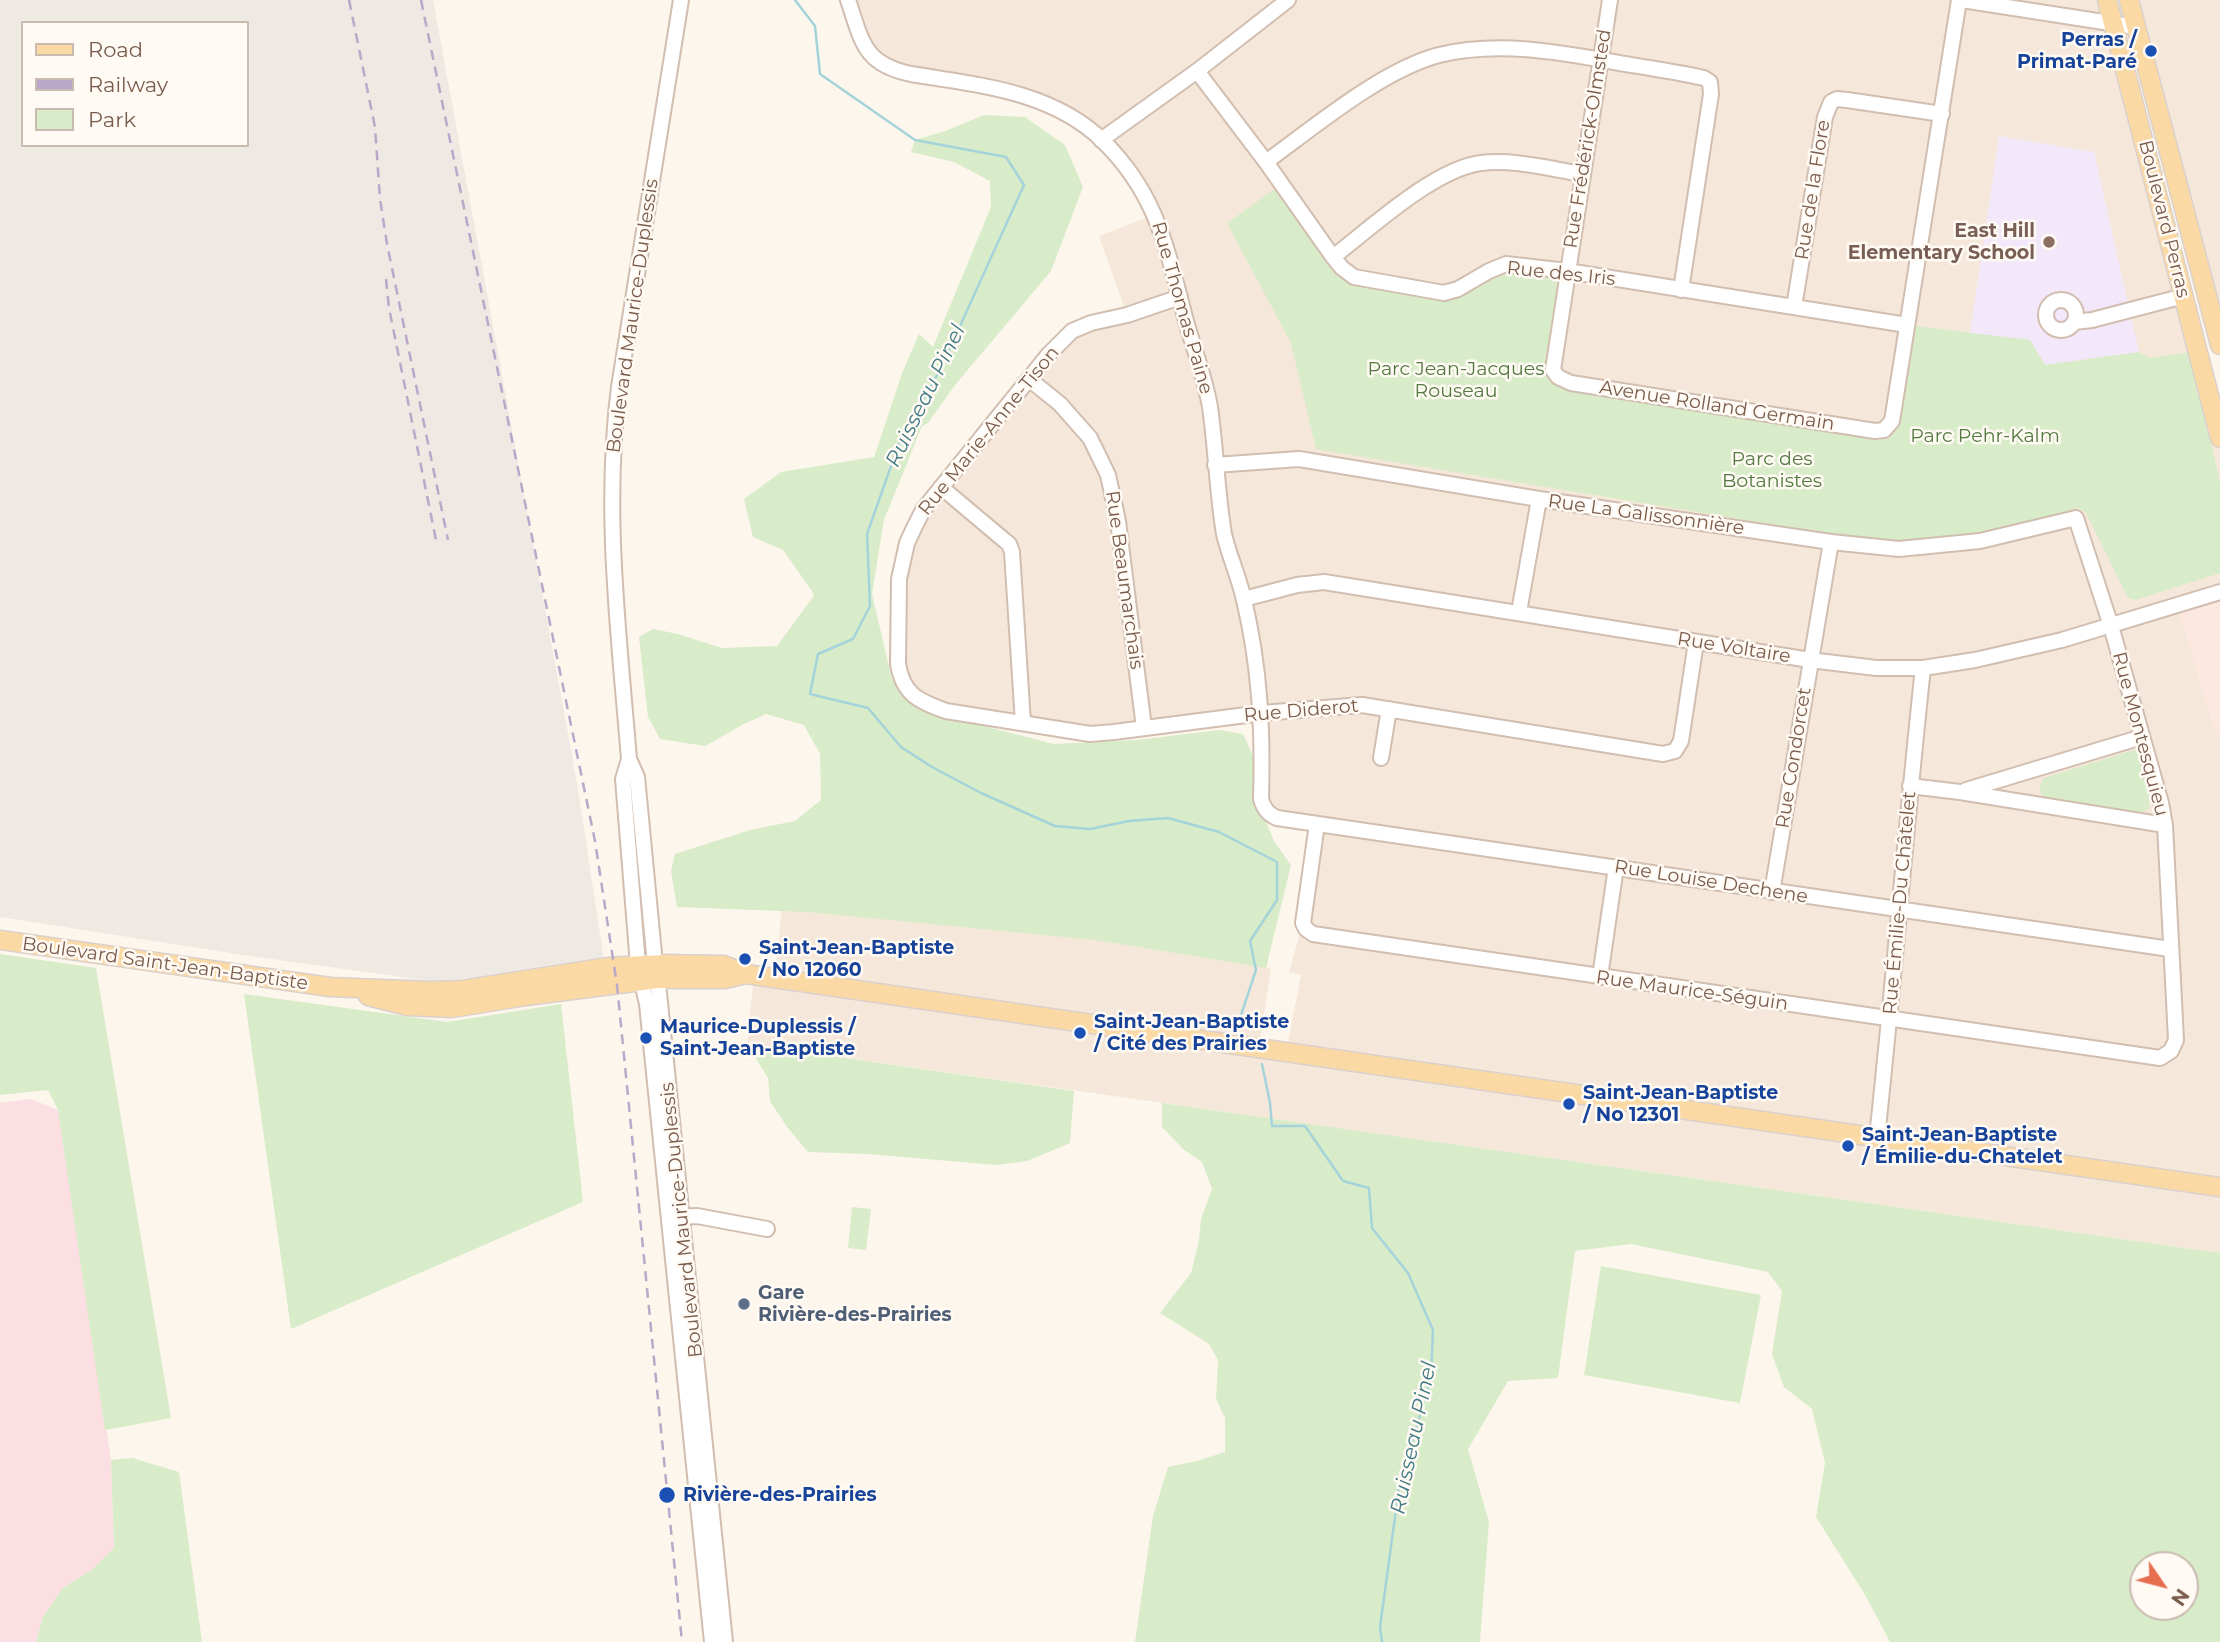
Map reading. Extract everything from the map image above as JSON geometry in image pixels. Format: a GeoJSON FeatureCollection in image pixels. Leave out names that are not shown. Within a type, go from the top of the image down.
{"type":"FeatureCollection","features":[{"type":"Feature","properties":{"kind":"main road","name":"Boulevard Perras"},"geometry":{"type":"LineString","coordinates":[[2107,0],[2220,438]]}},
{"type":"Feature","properties":{"kind":"main road","name":"Boulevard Perras"},"geometry":{"type":"LineString","coordinates":[[2129,0],[2220,345]]}},
{"type":"Feature","properties":{"kind":"main road","name":"Boulevard Saint-Jean-Baptiste"},"geometry":{"type":"LineString","coordinates":[[0,940],[330,987],[407,1006],[452,1008],[555,992],[648,973],[723,965],[746,974],[2220,1187]]}},
{"type":"Feature","properties":{"kind":"street","name":"Boulevard Maurice-Duplessis"},"geometry":{"type":"LineString","coordinates":[[681,0],[623,360],[613,448],[614,555],[629,759],[637,777],[648,973],[647,1004],[725,1642]]}},
{"type":"Feature","properties":{"kind":"street","name":"Rue Thomas Paine"},"geometry":{"type":"LineString","coordinates":[[848,0],[866,49],[881,65],[903,73],[1014,92],[1065,114],[1101,140],[1132,176],[1151,206],[1167,246],[1210,407],[1225,535],[1244,599],[1262,713],[1261,799]]}},
{"type":"Feature","properties":{"kind":"street"},"geometry":{"type":"LineString","coordinates":[[1101,140],[1197,71],[1288,0]]}},
{"type":"Feature","properties":{"kind":"street","name":"Rue Frédérick-Olmsted"},"geometry":{"type":"LineString","coordinates":[[1554,360],[1610,0]]}},
{"type":"Feature","properties":{"kind":"street"},"geometry":{"type":"LineString","coordinates":[[1907,325],[1961,0],[2136,27]]}},
{"type":"Feature","properties":{"kind":"street"},"geometry":{"type":"LineString","coordinates":[[1266,162],[1371,88],[1438,55],[1485,48],[1531,49],[1704,78],[1712,87],[1681,290]]}},
{"type":"Feature","properties":{"kind":"street","name":"Rue des Iris"},"geometry":{"type":"LineString","coordinates":[[1197,71],[1333,257],[1354,277],[1444,293],[1458,289],[1506,264],[1567,271],[1907,325]]}},
{"type":"Feature","properties":{"kind":"street","name":"Rue de la Flore"},"geometry":{"type":"LineString","coordinates":[[1794,307],[1825,117],[1831,102],[1837,99],[1847,100],[1942,114]]}},
{"type":"Feature","properties":{"kind":"street"},"geometry":{"type":"LineString","coordinates":[[1333,257],[1421,189],[1460,169],[1480,163],[1502,162],[1583,174]]}},
{"type":"Feature","properties":{"kind":"street"},"geometry":{"type":"LineString","coordinates":[[2074,322],[2092,320],[2184,296]]}},
{"type":"Feature","properties":{"kind":"street","name":"Rue Marie-Anne-Tison"},"geometry":{"type":"LineString","coordinates":[[905,687],[898,664],[899,579],[907,543],[923,510],[1049,354],[1072,331],[1180,297]]}},
{"type":"Feature","properties":{"kind":"street","name":"Avenue Rolland Germain"},"geometry":{"type":"LineString","coordinates":[[1554,360],[1553,370],[1558,377],[1571,383],[1875,431],[1884,430],[1892,421],[1907,325]]}},
{"type":"Feature","properties":{"kind":"street","name":"Rue Beaumarchais"},"geometry":{"type":"LineString","coordinates":[[1029,379],[1060,404],[1090,438],[1108,475],[1118,522],[1144,728]]}},
{"type":"Feature","properties":{"kind":"street","name":"Rue La Galissonnière"},"geometry":{"type":"LineString","coordinates":[[1215,466],[1299,459],[1539,499],[1831,542],[1899,548],[1980,541],[2076,517]]}},
{"type":"Feature","properties":{"kind":"street"},"geometry":{"type":"LineString","coordinates":[[941,487],[1009,544],[1012,552],[1023,723]]}},
{"type":"Feature","properties":{"kind":"street"},"geometry":{"type":"LineString","coordinates":[[1519,612],[1539,499]]}},
{"type":"Feature","properties":{"kind":"street","name":"Rue Montesquieu"},"geometry":{"type":"LineString","coordinates":[[2076,517],[2161,803],[2165,825],[2176,1040]]}},
{"type":"Feature","properties":{"kind":"street","name":"Rue Condorcet"},"geometry":{"type":"LineString","coordinates":[[1772,892],[1831,542]]}},
{"type":"Feature","properties":{"kind":"street","name":"Rue Voltaire"},"geometry":{"type":"LineString","coordinates":[[1244,599],[1297,585],[1324,582],[1810,660],[1876,668],[1923,668],[2018,651],[2220,592]]}},
{"type":"Feature","properties":{"kind":"street","name":"Rue Diderot"},"geometry":{"type":"LineString","coordinates":[[905,687],[924,703],[946,711],[1090,734],[1262,713],[1362,705],[1669,754],[1675,751],[1681,741],[1696,642]]}},
{"type":"Feature","properties":{"kind":"street","name":"Rue Émilie-Du Châtelet"},"geometry":{"type":"LineString","coordinates":[[1877,1137],[1923,668]]}},
{"type":"Feature","properties":{"kind":"street"},"geometry":{"type":"LineString","coordinates":[[1381,758],[1389,709]]}},
{"type":"Feature","properties":{"kind":"street"},"geometry":{"type":"LineString","coordinates":[[1961,792],[2142,737]]}},
{"type":"Feature","properties":{"kind":"street"},"geometry":{"type":"LineString","coordinates":[[1910,786],[2165,825]]}},
{"type":"Feature","properties":{"kind":"street","name":"Rue Louise Dechene"},"geometry":{"type":"LineString","coordinates":[[1261,799],[1265,811],[1277,818],[2171,950]]}},
{"type":"Feature","properties":{"kind":"street","name":"Rue Maurice-Séguin"},"geometry":{"type":"LineString","coordinates":[[1317,824],[1303,923],[1313,934],[2160,1058],[2171,1051],[2176,1040]]}},
{"type":"Feature","properties":{"kind":"street"},"geometry":{"type":"LineString","coordinates":[[1600,977],[1616,867]]}},
{"type":"Feature","properties":{"kind":"street"},"geometry":{"type":"LineString","coordinates":[[675,1217],[697,1216],[767,1229]]}},
{"type":"Feature","properties":{"kind":"street","name":"Boulevard Maurice-Duplessis"},"geometry":{"type":"LineString","coordinates":[[675,1217],[712,1642]]}},
{"type":"Feature","properties":{"kind":"shaded area"},"geometry":{"type":"Polygon","coordinates":[[[0,0],[433,0],[576,777],[604,960],[475,978],[431,981],[0,917],[0,0]]]}},
{"type":"Feature","properties":{"kind":"shaded area"},"geometry":{"type":"Polygon","coordinates":[[[848,0],[2107,0],[2220,438],[2220,592],[2215,733],[2220,732],[2220,1253],[747,1044],[754,975],[775,977],[782,906],[1084,935],[1271,968],[1259,1048],[1286,1052],[1301,975],[1289,972],[1303,923],[1317,824],[1277,818],[1261,799],[1261,713],[1114,732],[946,711],[905,687],[898,600],[913,530],[1072,331],[1127,315],[1099,236],[1154,215],[1138,183],[1064,114],[882,65],[848,0]]]}},
{"type":"Feature","properties":{"kind":"shaded area"},"geometry":{"type":"Polygon","coordinates":[[[2130,0],[2220,0],[2220,357],[2136,27],[2130,0]]]}},
{"type":"Feature","properties":{"kind":"shaded area","name":"East Hill Elementary School"},"geometry":{"type":"Polygon","coordinates":[[[1999,136],[2094,152],[2139,352],[2045,365],[2030,340],[1970,333],[1999,136]]]}},
{"type":"Feature","properties":{"kind":"shaded area"},"geometry":{"type":"Polygon","coordinates":[[[2220,592],[2220,732],[2215,733],[2177,605],[2220,592]]]}},
{"type":"Feature","properties":{"kind":"shaded area"},"geometry":{"type":"Polygon","coordinates":[[[31,1099],[58,1110],[111,1460],[114,1548],[93,1569],[63,1588],[43,1617],[36,1642],[0,1642],[0,1103],[31,1099]]]}},
{"type":"Feature","properties":{"kind":"green space"},"geometry":{"type":"Polygon","coordinates":[[[984,115],[1025,117],[1065,145],[1083,187],[1051,271],[955,385],[928,423],[922,426],[884,520],[872,594],[892,680],[918,709],[1054,744],[1137,740],[1219,730],[1243,734],[1254,758],[1261,809],[1274,841],[1291,865],[1266,968],[1096,940],[807,912],[677,907],[671,871],[675,854],[750,830],[795,821],[821,800],[820,754],[804,725],[766,714],[705,746],[660,739],[648,717],[639,637],[653,629],[722,648],[777,646],[813,597],[814,594],[783,550],[753,537],[744,499],[781,472],[874,457],[902,373],[919,334],[933,347],[991,207],[990,181],[954,162],[911,152],[915,140],[984,115]]]}},
{"type":"Feature","properties":{"kind":"green space"},"geometry":{"type":"Polygon","coordinates":[[[1282,184],[1354,277],[1457,289],[1489,271],[1567,271],[1558,377],[1875,431],[1892,421],[1907,325],[2030,340],[2045,365],[2139,352],[2150,358],[2191,352],[2220,483],[2220,573],[2136,600],[2128,598],[2086,513],[2078,508],[1982,534],[1908,542],[1836,535],[1316,449],[1291,343],[1227,223],[1282,184]]]}},
{"type":"Feature","properties":{"kind":"green space"},"geometry":{"type":"Polygon","coordinates":[[[2134,750],[2139,753],[2150,798],[2149,809],[2140,813],[2043,798],[2040,788],[2044,778],[2134,750]]]}},
{"type":"Feature","properties":{"kind":"green space"},"geometry":{"type":"Polygon","coordinates":[[[0,954],[96,968],[171,1418],[105,1430],[58,1110],[48,1090],[0,1095],[0,954]]]}},
{"type":"Feature","properties":{"kind":"green space"},"geometry":{"type":"Polygon","coordinates":[[[244,994],[447,1022],[561,1004],[583,1202],[291,1329],[244,994]]]}},
{"type":"Feature","properties":{"kind":"green space"},"geometry":{"type":"Polygon","coordinates":[[[747,1044],[1074,1091],[1070,1143],[1027,1161],[996,1165],[868,1154],[808,1152],[770,1101],[768,1078],[747,1044]]]}},
{"type":"Feature","properties":{"kind":"green space"},"geometry":{"type":"Polygon","coordinates":[[[1162,1103],[2220,1253],[2220,1642],[1890,1642],[1864,1593],[1816,1517],[1825,1463],[1812,1409],[1784,1387],[1772,1354],[1782,1291],[1768,1272],[1631,1244],[1575,1251],[1558,1378],[1508,1381],[1468,1449],[1489,1522],[1480,1642],[1135,1642],[1153,1516],[1168,1467],[1225,1452],[1225,1418],[1216,1399],[1218,1360],[1209,1344],[1160,1313],[1191,1273],[1201,1219],[1212,1189],[1202,1162],[1183,1149],[1162,1127],[1162,1103]]]}},
{"type":"Feature","properties":{"kind":"green space"},"geometry":{"type":"Polygon","coordinates":[[[852,1207],[871,1209],[866,1250],[848,1248],[852,1207]]]}},
{"type":"Feature","properties":{"kind":"green space"},"geometry":{"type":"Polygon","coordinates":[[[1601,1266],[1761,1295],[1740,1403],[1584,1375],[1601,1266]]]}},
{"type":"Feature","properties":{"kind":"green space"},"geometry":{"type":"Polygon","coordinates":[[[132,1458],[179,1472],[202,1642],[36,1642],[43,1617],[63,1588],[93,1569],[114,1548],[111,1460],[132,1458]]]}},
{"type":"Feature","properties":{"kind":"waterway","name":"Ruisseau Pinel"},"geometry":{"type":"LineString","coordinates":[[795,0],[815,26],[820,74],[915,140],[1006,157],[1024,185],[940,370],[901,438],[867,534],[870,606],[853,639],[818,654],[810,694],[868,708],[901,747],[932,767],[981,793],[1055,826],[1090,829],[1129,821],[1168,818],[1219,832],[1277,862],[1277,900],[1250,941],[1256,970],[1241,1015]]}},
{"type":"Feature","properties":{"kind":"waterway","name":"Ruisseau Pinel"},"geometry":{"type":"LineString","coordinates":[[1262,1064],[1272,1126],[1305,1126],[1343,1181],[1369,1188],[1372,1228],[1408,1273],[1433,1330],[1431,1377],[1399,1488],[1380,1627],[1382,1642]]}},
{"type":"Feature","properties":{"kind":"railway"},"geometry":{"type":"LineString","coordinates":[[349,0],[375,127],[380,199],[387,244],[448,540]]}},
{"type":"Feature","properties":{"kind":"railway"},"geometry":{"type":"LineString","coordinates":[[421,0],[595,841],[617,985],[682,1642]]}},
{"type":"Feature","properties":{"kind":"railway"},"geometry":{"type":"LineString","coordinates":[[386,279],[389,308],[436,540]]}},
{"type":"Feature","properties":{"kind":"place","name":"Perras / Primat-Paré"},"geometry":{"type":"Point","coordinates":[2151,51]}},
{"type":"Feature","properties":{"kind":"place","name":"East Hill Elementary School"},"geometry":{"type":"Point","coordinates":[2049,242]}},
{"type":"Feature","properties":{"kind":"place","name":"Saint-Jean-Baptiste / No 12060"},"geometry":{"type":"Point","coordinates":[745,959]}},
{"type":"Feature","properties":{"kind":"place","name":"Saint-Jean-Baptiste / Cité des Prairies"},"geometry":{"type":"Point","coordinates":[1080,1033]}},
{"type":"Feature","properties":{"kind":"place","name":"Maurice-Duplessis / Saint-Jean-Baptiste"},"geometry":{"type":"Point","coordinates":[646,1038]}},
{"type":"Feature","properties":{"kind":"place","name":"Saint-Jean-Baptiste / No 12301"},"geometry":{"type":"Point","coordinates":[1569,1104]}},
{"type":"Feature","properties":{"kind":"place","name":"Saint-Jean-Baptiste / Émilie-du-Chatelet"},"geometry":{"type":"Point","coordinates":[1848,1146]}},
{"type":"Feature","properties":{"kind":"place","name":"Gare Rivière-des-Prairies"},"geometry":{"type":"Point","coordinates":[744,1304]}},
{"type":"Feature","properties":{"kind":"place","name":"Rivière-des-Prairies"},"geometry":{"type":"Point","coordinates":[667,1495]}},
{"type":"Feature","properties":{"kind":"park label","name":"Parc Jean-Jacques Rouseau"},"geometry":{"type":"Point","coordinates":[1456,380]}},
{"type":"Feature","properties":{"kind":"park label","name":"Parc Pehr-Kalm"},"geometry":{"type":"Point","coordinates":[1985,436]}},
{"type":"Feature","properties":{"kind":"park label","name":"Parc des Botanistes"},"geometry":{"type":"Point","coordinates":[1772,470]}}]}
